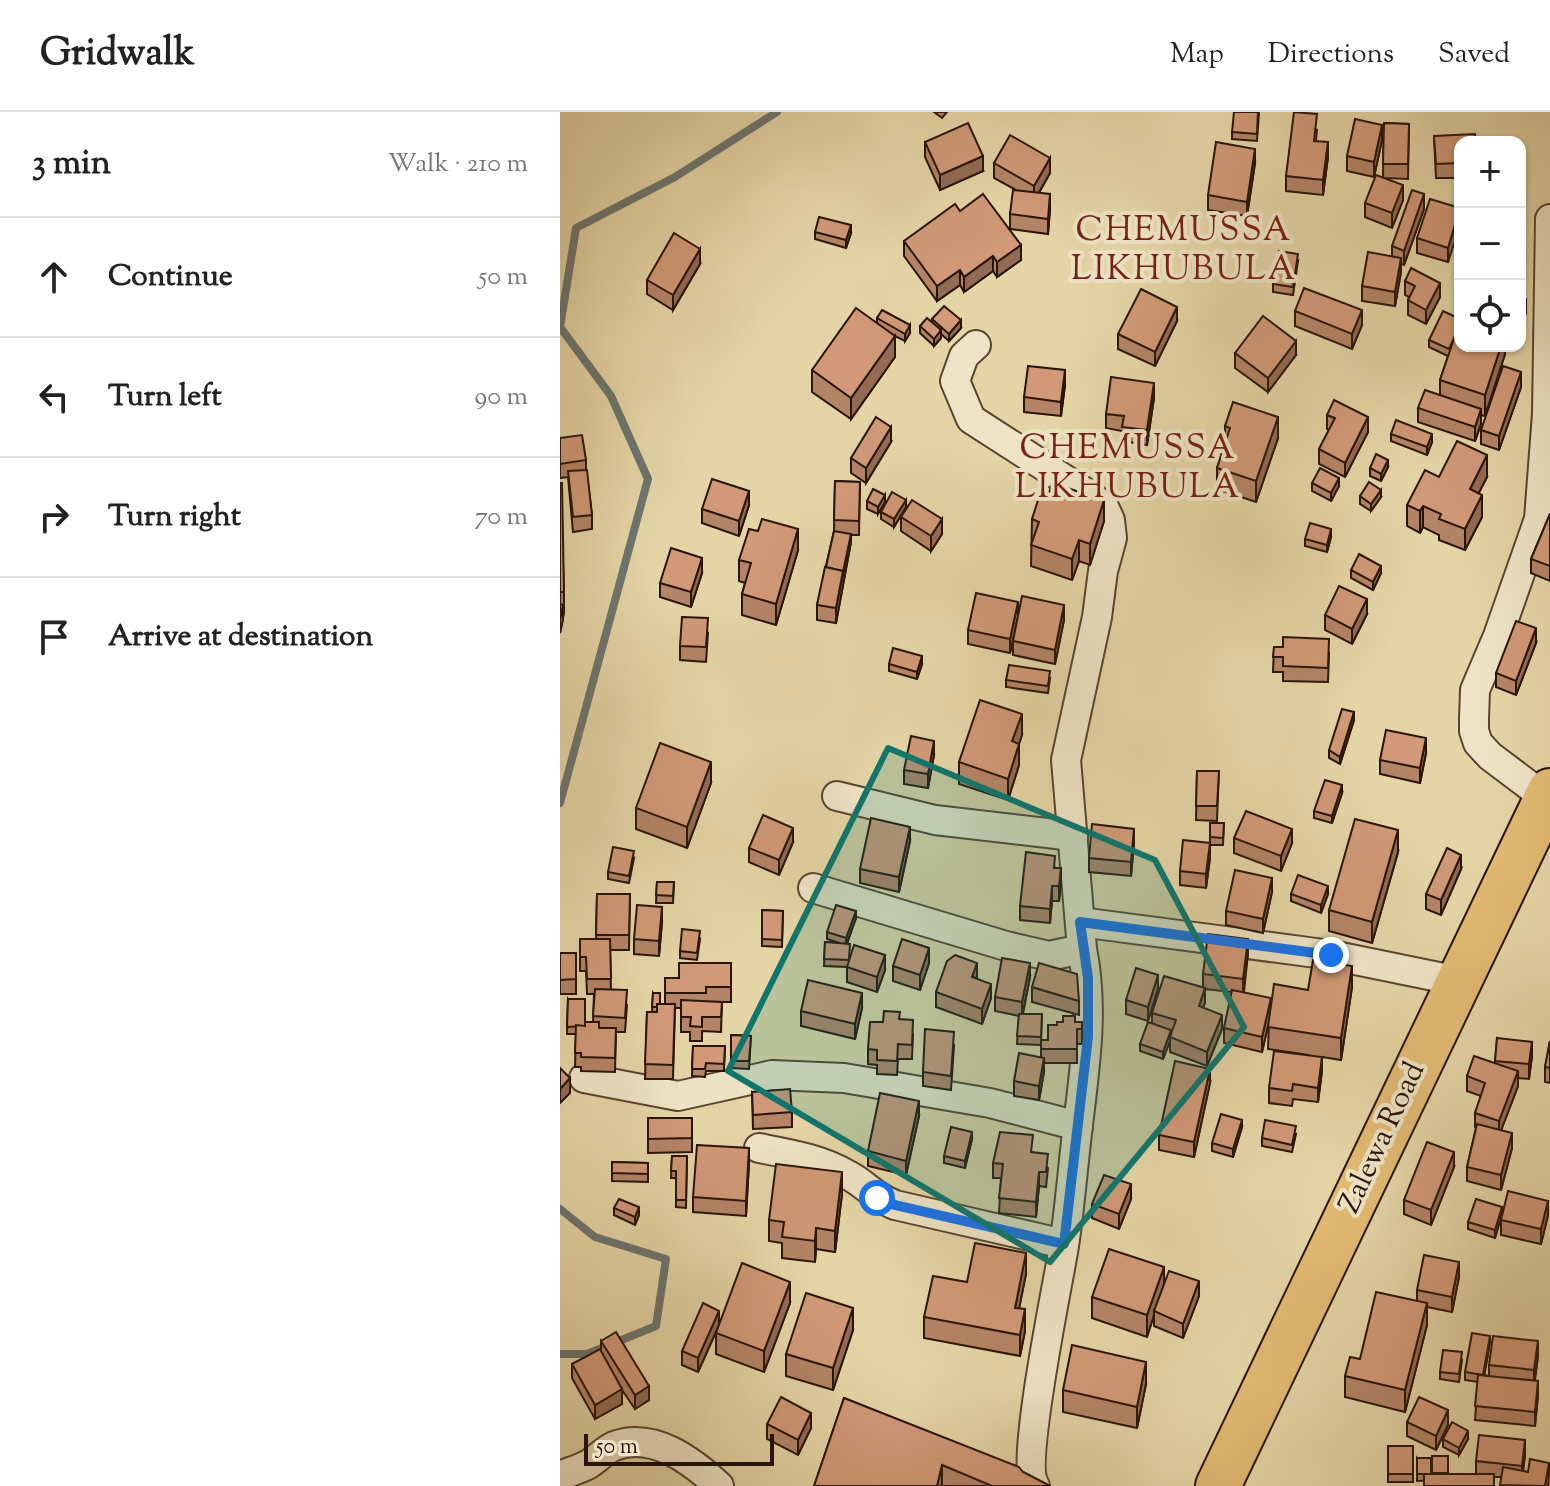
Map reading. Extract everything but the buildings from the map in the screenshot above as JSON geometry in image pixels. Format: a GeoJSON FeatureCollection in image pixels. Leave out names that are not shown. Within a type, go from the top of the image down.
{"type":"FeatureCollection","features":[{"type":"Feature","properties":{"kind":"highway","name":"Zalewa Road"},"geometry":{"type":"LineString","coordinates":[[1218,1486],[1548,795]]}},
{"type":"Feature","properties":{"kind":"street"},"geometry":{"type":"LineString","coordinates":[[1548,795],[1490,756],[1478,743],[1474,719],[1475,690],[1498,636],[1539,519],[1547,414],[1550,219]]}},
{"type":"Feature","properties":{"kind":"street"},"geometry":{"type":"LineString","coordinates":[[976,345],[964,356],[955,381],[971,419],[1104,507],[1110,520],[1112,538],[1066,760],[1081,936],[1088,978],[1088,1037],[1064,1244],[1033,1436],[1031,1479],[1035,1486]]}},
{"type":"Feature","properties":{"kind":"street"},"geometry":{"type":"LineString","coordinates":[[837,796],[935,820],[1073,836]]}},
{"type":"Feature","properties":{"kind":"street"},"geometry":{"type":"LineString","coordinates":[[813,888],[1049,956],[1081,936],[1331,955],[1458,981]]}},
{"type":"Feature","properties":{"kind":"street"},"geometry":{"type":"LineString","coordinates":[[584,1078],[678,1096],[772,1075],[844,1078],[990,1103],[1078,1126]]}},
{"type":"Feature","properties":{"kind":"street"},"geometry":{"type":"LineString","coordinates":[[759,1148],[824,1162],[851,1176],[877,1198],[895,1205],[1064,1244]]}},
{"type":"Feature","properties":{"kind":"street"},"geometry":{"type":"LineString","coordinates":[[560,1476],[589,1463],[612,1447],[631,1442],[675,1452],[693,1462],[719,1486]]}},
{"type":"Feature","properties":{"kind":"highlighted area"},"geometry":{"type":"Polygon","coordinates":[[[888,748],[1155,860],[1244,1027],[1050,1262],[728,1071],[888,748]]]}},
{"type":"Feature","properties":{"kind":"waterway"},"geometry":{"type":"LineString","coordinates":[[560,803],[648,479],[611,396],[560,327],[576,228],[675,177],[777,112]]}},
{"type":"Feature","properties":{"kind":"waterway"},"geometry":{"type":"LineString","coordinates":[[560,1209],[595,1237],[666,1259],[656,1326],[587,1354],[560,1354]]}},
{"type":"Feature","properties":{"kind":"district","name":"CHEMUSSA LIKHUBULA"},"geometry":{"type":"Point","coordinates":[1184,250]}},
{"type":"Feature","properties":{"kind":"district","name":"CHEMUSSA LIKHUBULA"},"geometry":{"type":"Point","coordinates":[1128,468]}},
{"type":"Feature","properties":{"kind":"route"},"geometry":{"type":"LineString","coordinates":[[877,1198],[895,1205],[1064,1244],[1088,1037],[1088,978],[1080,922],[1331,955]]}}]}
